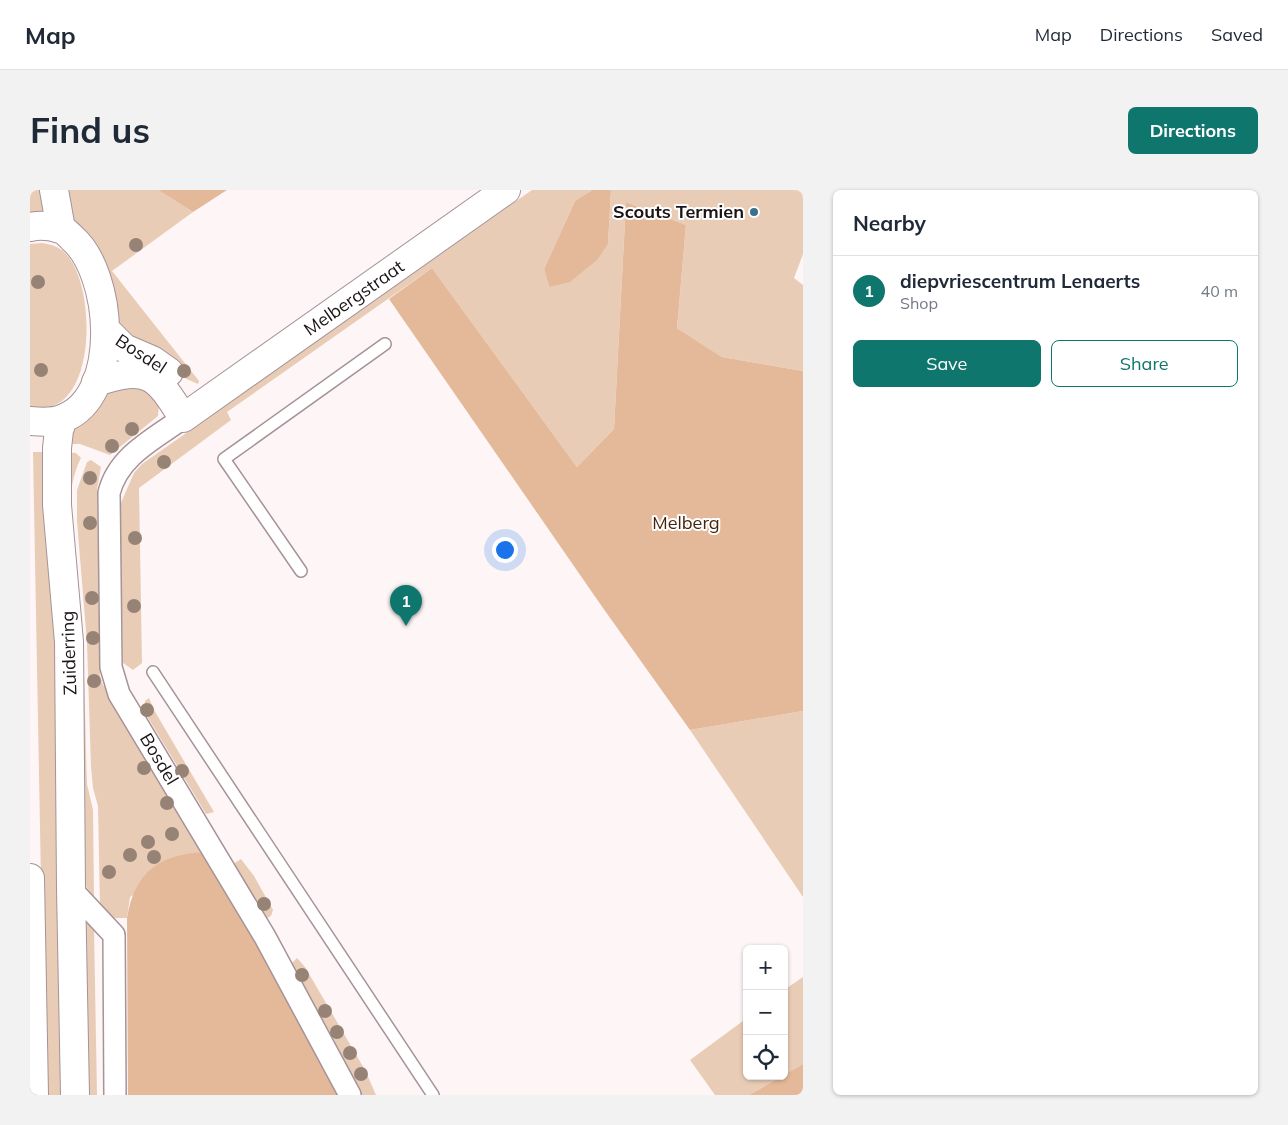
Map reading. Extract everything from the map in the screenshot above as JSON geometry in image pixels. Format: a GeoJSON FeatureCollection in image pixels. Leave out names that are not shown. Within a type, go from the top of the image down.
{"type":"FeatureCollection","features":[{"type":"Feature","properties":{"kind":"main road"},"geometry":{"type":"LineString","coordinates":[[54,190],[61,229]]}},
{"type":"Feature","properties":{"kind":"main road","name":"Melbergstraat"},"geometry":{"type":"LineString","coordinates":[[192,411],[506,190]]}},
{"type":"Feature","properties":{"kind":"main road"},"geometry":{"type":"LineString","coordinates":[[30,227],[38,226],[61,229],[81,246],[94,271],[106,330],[104,356],[96,382],[84,404],[64,419],[49,422],[30,421]]}},
{"type":"Feature","properties":{"kind":"main road","name":"Bosdel"},"geometry":{"type":"LineString","coordinates":[[106,330],[124,348],[162,365],[192,411]]}},
{"type":"Feature","properties":{"kind":"main road","name":"Bosdel"},"geometry":{"type":"LineString","coordinates":[[96,382],[136,372],[154,380],[192,411]]}},
{"type":"Feature","properties":{"kind":"main road","name":"Zuiderring"},"geometry":{"type":"LineString","coordinates":[[64,419],[59,430],[57,448],[57,505],[69,642],[75,1095]]}},
{"type":"Feature","properties":{"kind":"main road"},"geometry":{"type":"LineString","coordinates":[[30,878],[34,1095]]}},
{"type":"Feature","properties":{"kind":"street","name":"Bosdel"},"geometry":{"type":"LineString","coordinates":[[192,411],[127,460],[112,482],[109,493],[111,668],[119,694],[265,937],[350,1095]]}},
{"type":"Feature","properties":{"kind":"street"},"geometry":{"type":"LineString","coordinates":[[71,889],[114,935],[115,1095]]}},
{"type":"Feature","properties":{"kind":"lane"},"geometry":{"type":"LineString","coordinates":[[301,571],[224,459],[385,344]]}},
{"type":"Feature","properties":{"kind":"lane"},"geometry":{"type":"LineString","coordinates":[[153,672],[433,1095]]}},
{"type":"Feature","properties":{"kind":"shaded area"},"geometry":{"type":"Polygon","coordinates":[[[30,190],[44,190],[50,220],[30,218],[30,190]]]}},
{"type":"Feature","properties":{"kind":"shaded area"},"geometry":{"type":"Polygon","coordinates":[[[59,190],[158,190],[193,212],[112,271],[199,381],[198,384],[178,375],[124,342],[71,226],[59,190]]]}},
{"type":"Feature","properties":{"kind":"shaded area"},"geometry":{"type":"Polygon","coordinates":[[[532,190],[592,190],[575,201],[544,269],[549,287],[608,244],[611,190],[803,190],[803,254],[794,278],[803,285],[803,371],[722,357],[677,328],[686,225],[626,202],[614,429],[577,467],[432,268],[227,412],[231,420],[139,488],[142,663],[133,670],[123,663],[120,505],[134,473],[142,464],[532,190]]]}},
{"type":"Feature","properties":{"kind":"shaded area"},"geometry":{"type":"Polygon","coordinates":[[[42,243],[61,249],[75,267],[83,291],[86,318],[86,347],[80,373],[69,394],[52,406],[30,406],[30,244],[42,243]]]}},
{"type":"Feature","properties":{"kind":"shaded area"},"geometry":{"type":"Polygon","coordinates":[[[116,385],[148,389],[159,404],[158,416],[110,455],[80,444],[62,444],[80,417],[116,385]]]}},
{"type":"Feature","properties":{"kind":"shaded area"},"geometry":{"type":"Polygon","coordinates":[[[33,452],[49,452],[59,596],[62,1095],[45,1095],[33,452]]]}},
{"type":"Feature","properties":{"kind":"shaded area"},"geometry":{"type":"Polygon","coordinates":[[[61,452],[76,453],[81,458],[74,476],[70,514],[81,612],[87,784],[93,810],[94,898],[83,882],[61,452]]]}},
{"type":"Feature","properties":{"kind":"shaded area"},"geometry":{"type":"Polygon","coordinates":[[[91,460],[101,467],[97,489],[100,676],[103,685],[126,719],[204,852],[130,897],[127,918],[109,918],[100,906],[98,806],[93,788],[91,767],[87,643],[77,521],[77,490],[87,462],[91,460]]]}},
{"type":"Feature","properties":{"kind":"shaded area"},"geometry":{"type":"Polygon","coordinates":[[[149,698],[154,710],[214,812],[206,814],[144,711],[145,701],[149,698]]]}},
{"type":"Feature","properties":{"kind":"shaded area"},"geometry":{"type":"Polygon","coordinates":[[[803,711],[803,897],[690,730],[803,711]]]}},
{"type":"Feature","properties":{"kind":"shaded area"},"geometry":{"type":"Polygon","coordinates":[[[241,859],[254,876],[273,910],[271,916],[265,919],[233,864],[241,859]]]}},
{"type":"Feature","properties":{"kind":"shaded area"},"geometry":{"type":"Polygon","coordinates":[[[84,918],[94,928],[97,1095],[86,1095],[84,918]]]}},
{"type":"Feature","properties":{"kind":"shaded area"},"geometry":{"type":"Polygon","coordinates":[[[297,958],[305,967],[365,1070],[376,1095],[361,1095],[333,1038],[291,964],[297,958]]]}},
{"type":"Feature","properties":{"kind":"shaded area"},"geometry":{"type":"Polygon","coordinates":[[[803,977],[803,1064],[788,1073],[788,990],[788,987],[803,977]]]}},
{"type":"Feature","properties":{"kind":"shaded area"},"geometry":{"type":"Polygon","coordinates":[[[743,1021],[743,1080],[775,1080],[749,1095],[715,1095],[690,1060],[743,1021]]]}},
{"type":"Feature","properties":{"kind":"green space"},"geometry":{"type":"Polygon","coordinates":[[[158,190],[227,190],[193,212],[158,190]]]}},
{"type":"Feature","properties":{"kind":"green space"},"geometry":{"type":"Polygon","coordinates":[[[592,190],[611,190],[608,244],[597,260],[570,282],[549,287],[544,269],[575,201],[592,190]]]}},
{"type":"Feature","properties":{"kind":"green space","name":"Melberg"},"geometry":{"type":"Polygon","coordinates":[[[626,202],[686,225],[677,328],[722,357],[803,371],[803,711],[690,730],[389,299],[432,268],[577,467],[614,429],[626,202]]]}},
{"type":"Feature","properties":{"kind":"green space"},"geometry":{"type":"Polygon","coordinates":[[[204,852],[321,1054],[340,1095],[128,1095],[127,918],[131,902],[136,889],[151,869],[174,857],[204,852]]]}},
{"type":"Feature","properties":{"kind":"green space"},"geometry":{"type":"Polygon","coordinates":[[[803,1064],[803,1095],[749,1095],[775,1080],[788,1080],[788,1073],[803,1064]]]}},
{"type":"Feature","properties":{"kind":"place","name":"Scouts Termien"},"geometry":{"type":"Point","coordinates":[754,212]}},
{"type":"Feature","properties":{"kind":"place","name":"diepvriescentrum Lenaerts"},"geometry":{"type":"Point","coordinates":[406,626]}}]}
